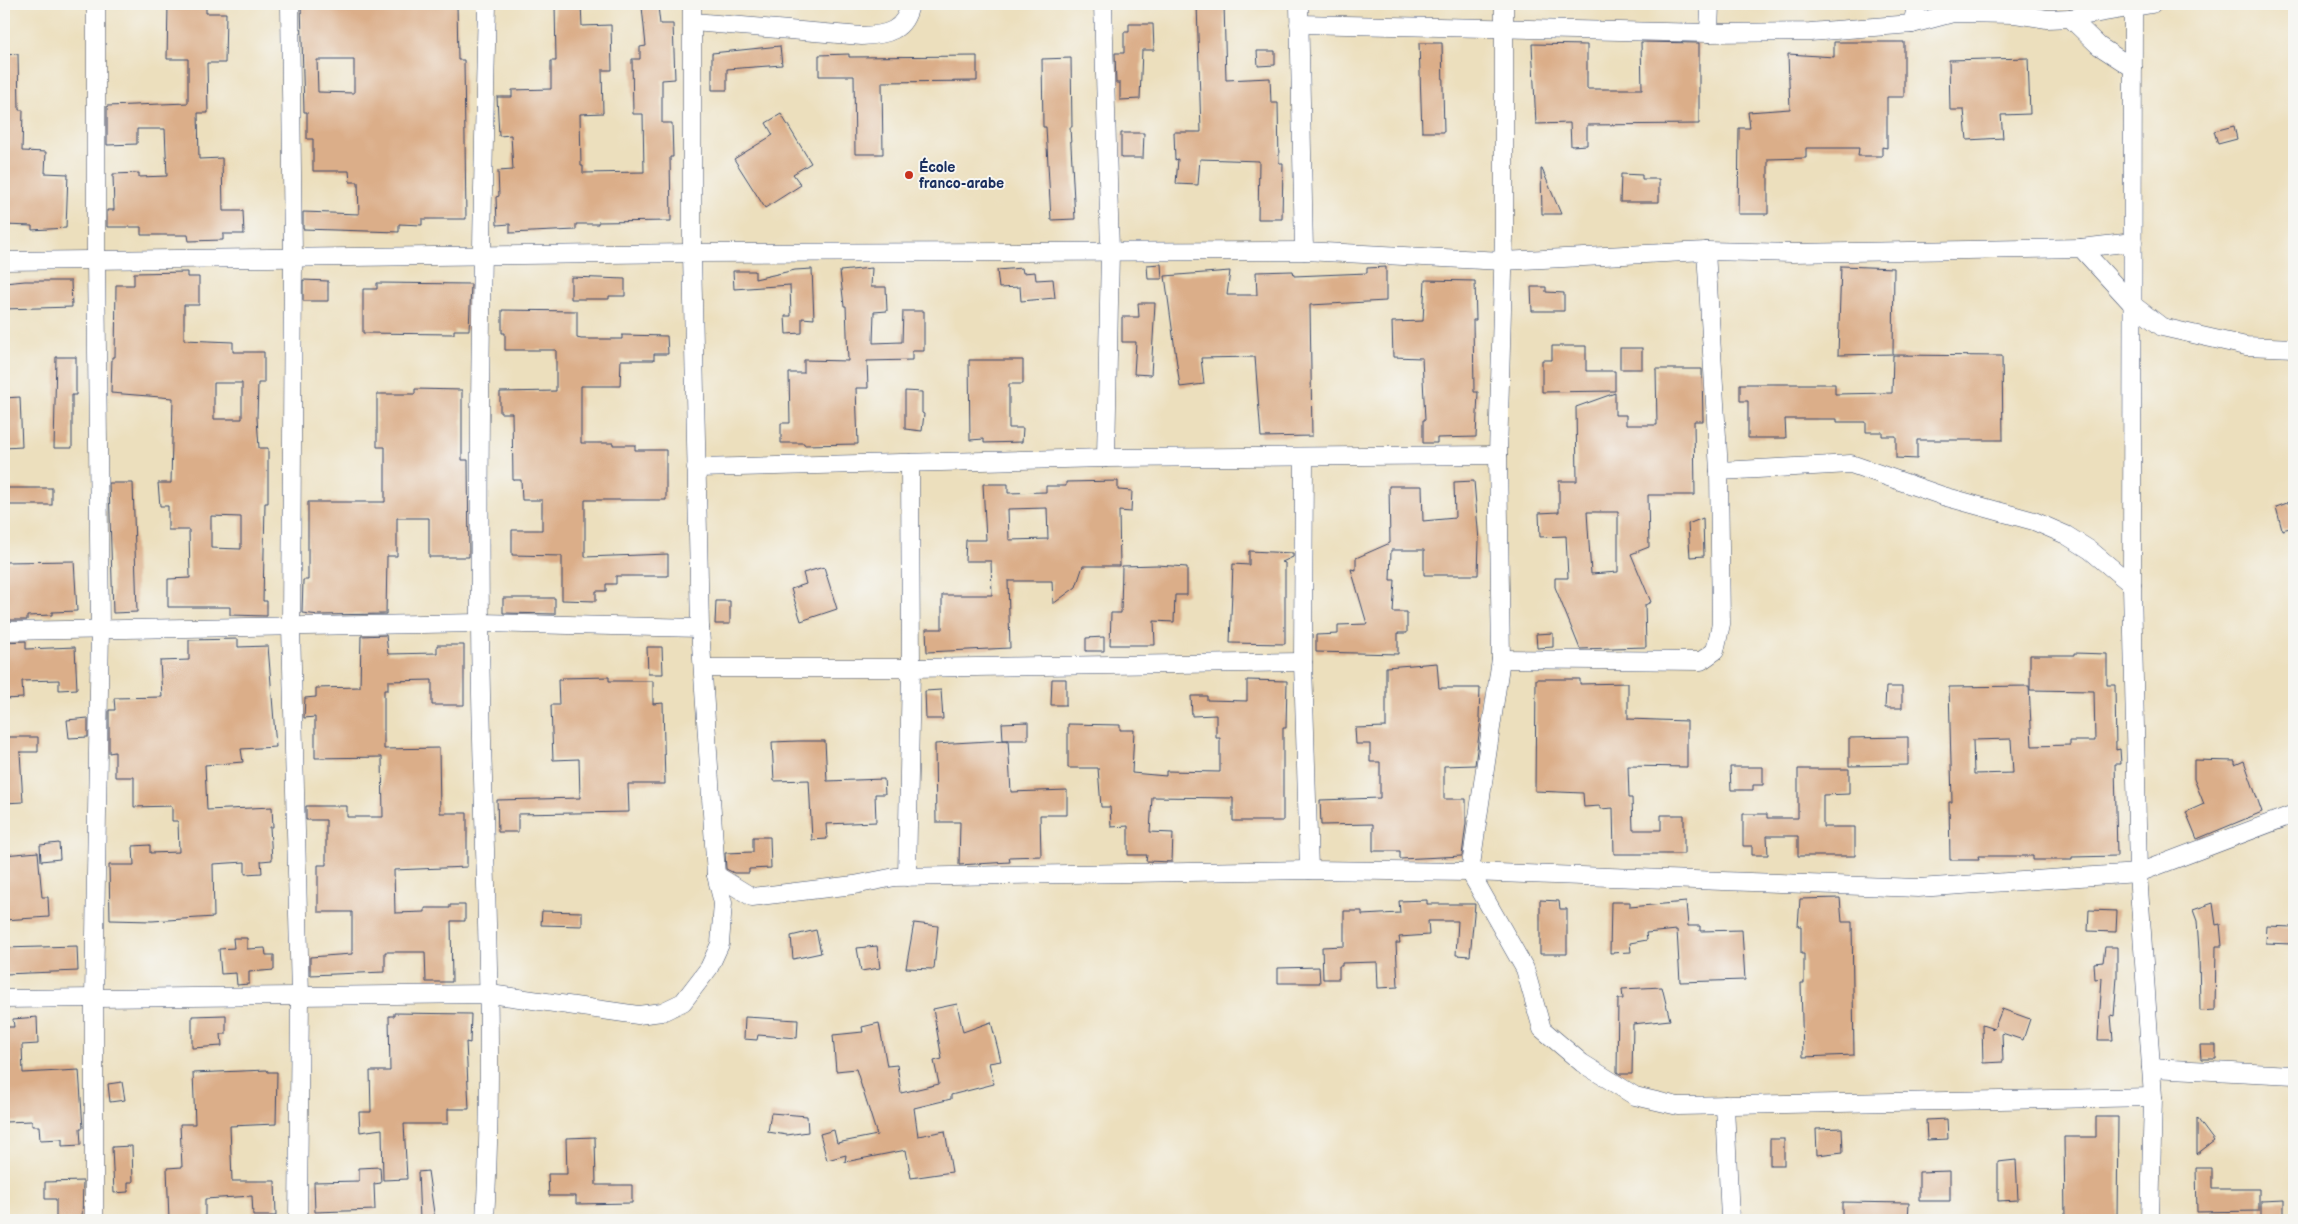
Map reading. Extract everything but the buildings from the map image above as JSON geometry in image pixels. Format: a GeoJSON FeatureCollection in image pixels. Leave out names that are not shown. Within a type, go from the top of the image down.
{"type":"FeatureCollection","features":[{"type":"Feature","properties":{"kind":"street"},"geometry":{"type":"LineString","coordinates":[[94,1220],[94,998],[100,628],[96,259],[96,4]]}},
{"type":"Feature","properties":{"kind":"street"},"geometry":{"type":"LineString","coordinates":[[290,4],[293,256],[291,626],[300,996],[298,1220]]}},
{"type":"Feature","properties":{"kind":"street"},"geometry":{"type":"LineString","coordinates":[[486,1220],[490,994],[480,623],[481,257],[487,4]]}},
{"type":"Feature","properties":{"kind":"street"},"geometry":{"type":"LineString","coordinates":[[4,999],[490,994],[638,1015],[662,1012],[683,1002],[709,968],[720,944],[724,903],[716,875],[700,628],[692,253],[692,4]]}},
{"type":"Feature","properties":{"kind":"street"},"geometry":{"type":"LineString","coordinates":[[693,22],[862,36],[883,35],[899,27],[910,4]]}},
{"type":"Feature","properties":{"kind":"street"},"geometry":{"type":"LineString","coordinates":[[1103,4],[1110,251],[1106,458]]}},
{"type":"Feature","properties":{"kind":"street"},"geometry":{"type":"LineString","coordinates":[[1299,4],[1304,251]]}},
{"type":"Feature","properties":{"kind":"street"},"geometry":{"type":"LineString","coordinates":[[1504,4],[1503,261],[1498,456],[1501,659],[1470,872],[1525,970],[1542,1029],[1582,1063],[1634,1096],[1678,1106],[2153,1098]]}},
{"type":"Feature","properties":{"kind":"street"},"geometry":{"type":"LineString","coordinates":[[1709,33],[1710,4]]}},
{"type":"Feature","properties":{"kind":"street"},"geometry":{"type":"LineString","coordinates":[[1912,24],[1917,4]]}},
{"type":"Feature","properties":{"kind":"street"},"geometry":{"type":"LineString","coordinates":[[1299,24],[1709,33],[1810,32],[1912,24],[1953,13],[2015,14],[2047,19],[2070,18],[2133,5],[2152,4]]}},
{"type":"Feature","properties":{"kind":"street"},"geometry":{"type":"LineString","coordinates":[[2133,5],[2132,585],[2138,873],[2153,1098],[2150,1220]]}},
{"type":"Feature","properties":{"kind":"street"},"geometry":{"type":"LineString","coordinates":[[2070,18],[2099,46],[2133,68]]}},
{"type":"Feature","properties":{"kind":"street"},"geometry":{"type":"LineString","coordinates":[[4,261],[293,256],[481,257],[692,253],[1110,251],[1304,251],[1503,261],[1706,251],[1792,254],[2081,248],[2133,242]]}},
{"type":"Feature","properties":{"kind":"street"},"geometry":{"type":"LineString","coordinates":[[2081,248],[2133,304],[2162,327],[2246,346],[2294,348]]}},
{"type":"Feature","properties":{"kind":"street"},"geometry":{"type":"LineString","coordinates":[[1501,659],[1701,661],[1715,651],[1721,624],[1719,471],[1706,251]]}},
{"type":"Feature","properties":{"kind":"street"},"geometry":{"type":"LineString","coordinates":[[1304,456],[1302,662],[1308,870]]}},
{"type":"Feature","properties":{"kind":"street"},"geometry":{"type":"LineString","coordinates":[[696,468],[1106,458],[1498,456]]}},
{"type":"Feature","properties":{"kind":"street"},"geometry":{"type":"LineString","coordinates":[[907,877],[911,668],[910,462]]}},
{"type":"Feature","properties":{"kind":"street"},"geometry":{"type":"LineString","coordinates":[[1719,471],[1851,464],[1943,496],[2034,521],[2066,535],[2090,550],[2132,585]]}},
{"type":"Feature","properties":{"kind":"street"},"geometry":{"type":"LineString","coordinates":[[4,630],[480,623],[700,628]]}},
{"type":"Feature","properties":{"kind":"street"},"geometry":{"type":"LineString","coordinates":[[703,668],[911,668],[1302,662]]}},
{"type":"Feature","properties":{"kind":"street"},"geometry":{"type":"LineString","coordinates":[[716,875],[752,897],[907,877],[1308,870],[1470,872],[1918,888],[2138,873],[2294,814]]}},
{"type":"Feature","properties":{"kind":"street"},"geometry":{"type":"LineString","coordinates":[[2151,1068],[2294,1075]]}},
{"type":"Feature","properties":{"kind":"street"},"geometry":{"type":"LineString","coordinates":[[1725,1105],[1730,1220]]}},
{"type":"Feature","properties":{"kind":"place","name":"École franco-arabe"},"geometry":{"type":"Point","coordinates":[909,175]}}]}
